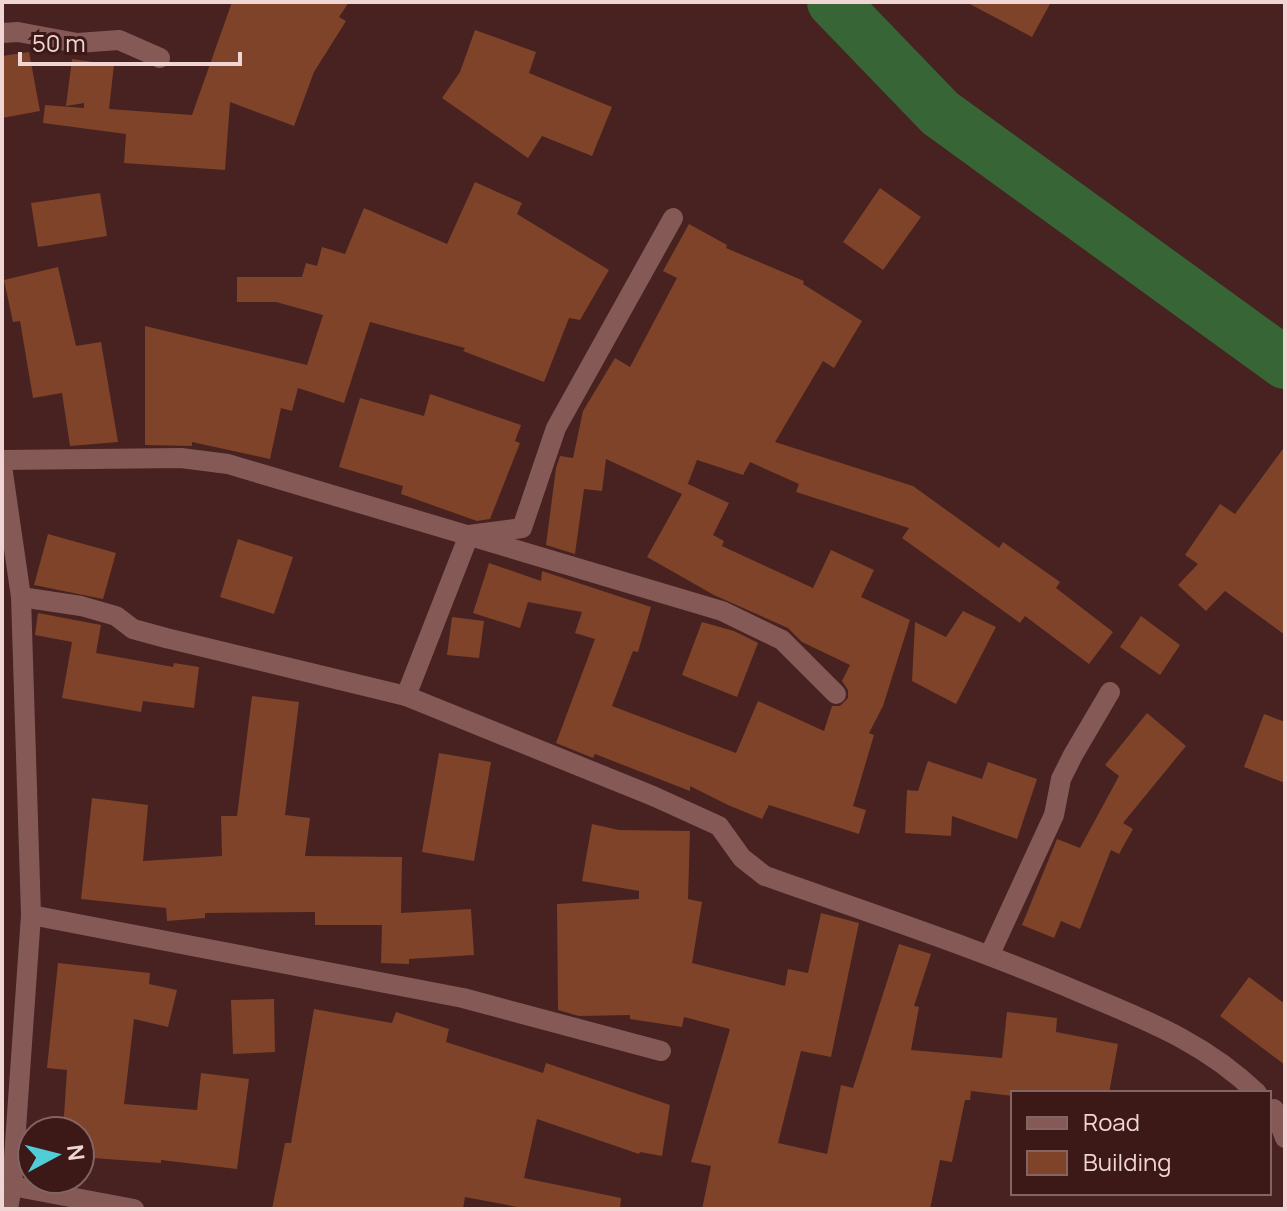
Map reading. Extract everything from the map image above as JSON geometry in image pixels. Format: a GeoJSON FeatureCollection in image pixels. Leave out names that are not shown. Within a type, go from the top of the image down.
{"type":"FeatureCollection","features":[{"type":"Feature","properties":{"kind":"street"},"geometry":{"type":"LineString","coordinates":[[2,33],[18,32],[77,43],[119,40],[160,58]]}},
{"type":"Feature","properties":{"kind":"street"},"geometry":{"type":"LineString","coordinates":[[469,535],[522,528],[556,428],[673,218]]}},
{"type":"Feature","properties":{"kind":"street"},"geometry":{"type":"LineString","coordinates":[[2,460],[181,458],[228,464],[722,611],[782,640],[836,694]]}},
{"type":"Feature","properties":{"kind":"street"},"geometry":{"type":"LineString","coordinates":[[2,466],[21,597],[31,915],[8,1209]]}},
{"type":"Feature","properties":{"kind":"street"},"geometry":{"type":"LineString","coordinates":[[406,696],[469,535]]}},
{"type":"Feature","properties":{"kind":"street"},"geometry":{"type":"LineString","coordinates":[[21,597],[81,606],[116,616],[133,629],[406,696],[719,826],[742,858],[765,876],[990,954],[1177,1033],[1235,1072],[1255,1091]]}},
{"type":"Feature","properties":{"kind":"street"},"geometry":{"type":"LineString","coordinates":[[2,674],[23,667]]}},
{"type":"Feature","properties":{"kind":"street"},"geometry":{"type":"LineString","coordinates":[[990,954],[1054,815],[1061,779],[1110,692]]}},
{"type":"Feature","properties":{"kind":"street"},"geometry":{"type":"LineString","coordinates":[[31,915],[463,998],[661,1051]]}},
{"type":"Feature","properties":{"kind":"street"},"geometry":{"type":"LineString","coordinates":[[1276,1111],[1285,1138]]}},
{"type":"Feature","properties":{"kind":"street"},"geometry":{"type":"LineString","coordinates":[[12,1186],[134,1209]]}},
{"type":"Feature","properties":{"kind":"building"},"geometry":{"type":"Polygon","coordinates":[[[232,2],[349,2],[339,17],[346,21],[314,72],[294,126],[230,102],[225,170],[124,163],[126,134],[43,123],[45,105],[84,108],[84,103],[66,106],[72,59],[114,65],[109,109],[192,115],[232,2]]]}},
{"type":"Feature","properties":{"kind":"building"},"geometry":{"type":"Polygon","coordinates":[[[966,2],[1051,2],[1032,37],[966,2]]]}},
{"type":"Feature","properties":{"kind":"building"},"geometry":{"type":"Polygon","coordinates":[[[475,30],[536,52],[529,73],[612,107],[592,156],[542,136],[528,158],[442,98],[460,72],[475,30]]]}},
{"type":"Feature","properties":{"kind":"building"},"geometry":{"type":"Polygon","coordinates":[[[29,52],[40,111],[2,118],[2,56],[29,52]]]}},
{"type":"Feature","properties":{"kind":"building"},"geometry":{"type":"Polygon","coordinates":[[[475,182],[522,203],[517,214],[609,270],[580,320],[569,318],[544,382],[463,351],[465,348],[370,322],[344,403],[298,388],[292,411],[281,408],[270,459],[192,442],[192,446],[145,445],[145,326],[307,365],[323,315],[276,302],[237,302],[237,277],[302,277],[306,263],[317,266],[322,247],[345,254],[364,208],[447,244],[475,182]]]}},
{"type":"Feature","properties":{"kind":"building"},"geometry":{"type":"Polygon","coordinates":[[[880,188],[921,217],[883,270],[843,242],[880,188]]]}},
{"type":"Feature","properties":{"kind":"building"},"geometry":{"type":"Polygon","coordinates":[[[100,193],[107,236],[38,247],[31,203],[100,193]]]}},
{"type":"Feature","properties":{"kind":"building"},"geometry":{"type":"Polygon","coordinates":[[[689,224],[727,245],[726,248],[804,281],[803,284],[862,321],[834,368],[823,361],[775,442],[913,486],[999,548],[1003,542],[1060,582],[1056,588],[1113,632],[1089,664],[1025,616],[1020,623],[902,538],[909,528],[796,492],[799,484],[750,462],[743,475],[697,460],[687,486],[729,503],[713,535],[724,541],[722,546],[813,588],[831,550],[874,570],[861,597],[910,620],[883,706],[869,733],[874,735],[853,806],[866,810],[859,834],[769,805],[762,819],[690,786],[690,791],[595,754],[593,758],[556,743],[595,639],[575,633],[582,612],[528,602],[520,628],[473,613],[489,563],[541,581],[542,571],[651,607],[638,652],[633,651],[612,706],[736,753],[758,701],[824,731],[832,706],[840,706],[848,698],[848,690],[842,681],[850,665],[802,642],[788,628],[714,595],[647,557],[682,494],[606,459],[602,491],[584,489],[575,554],[546,545],[560,456],[573,458],[583,411],[615,358],[630,367],[677,278],[663,271],[689,224]]]}},
{"type":"Feature","properties":{"kind":"building"},"geometry":{"type":"Polygon","coordinates":[[[58,267],[76,346],[101,342],[118,442],[70,446],[62,393],[33,398],[20,321],[13,322],[4,280],[58,267]]]}},
{"type":"Feature","properties":{"kind":"building"},"geometry":{"type":"Polygon","coordinates":[[[430,394],[521,425],[515,441],[520,443],[490,519],[477,521],[401,494],[403,486],[339,467],[360,398],[424,416],[430,394]]]}},
{"type":"Feature","properties":{"kind":"building"},"geometry":{"type":"Polygon","coordinates":[[[1285,446],[1285,635],[1225,591],[1206,611],[1178,585],[1198,564],[1185,555],[1220,504],[1235,514],[1285,446]]]}},
{"type":"Feature","properties":{"kind":"building"},"geometry":{"type":"Polygon","coordinates":[[[48,534],[116,553],[103,599],[34,585],[48,534]]]}},
{"type":"Feature","properties":{"kind":"building"},"geometry":{"type":"Polygon","coordinates":[[[238,539],[293,557],[274,614],[220,597],[238,539]]]}},
{"type":"Feature","properties":{"kind":"building"},"geometry":{"type":"Polygon","coordinates":[[[963,611],[996,627],[956,704],[912,681],[915,622],[946,637],[963,611]]]}},
{"type":"Feature","properties":{"kind":"building"},"geometry":{"type":"Polygon","coordinates":[[[38,613],[101,625],[96,653],[173,667],[174,663],[199,667],[194,708],[143,701],[141,712],[62,698],[72,642],[35,635],[38,613]]]}},
{"type":"Feature","properties":{"kind":"building"},"geometry":{"type":"Polygon","coordinates":[[[1141,616],[1180,645],[1160,675],[1120,647],[1141,616]]]}},
{"type":"Feature","properties":{"kind":"building"},"geometry":{"type":"Polygon","coordinates":[[[452,617],[484,621],[479,658],[447,655],[452,617]]]}},
{"type":"Feature","properties":{"kind":"building"},"geometry":{"type":"Polygon","coordinates":[[[702,622],[734,631],[758,643],[737,697],[682,675],[702,622]]]}},
{"type":"Feature","properties":{"kind":"building"},"geometry":{"type":"Polygon","coordinates":[[[252,696],[299,702],[285,815],[310,818],[305,856],[402,857],[401,913],[471,909],[474,955],[409,959],[409,964],[381,963],[382,925],[315,925],[315,912],[205,913],[205,918],[167,921],[166,908],[81,899],[92,798],[148,805],[143,861],[222,856],[221,816],[237,816],[252,696]]]}},
{"type":"Feature","properties":{"kind":"building"},"geometry":{"type":"Polygon","coordinates":[[[1147,713],[1186,746],[1123,823],[1133,829],[1119,854],[1111,850],[1080,929],[1061,921],[1054,938],[1022,925],[1057,839],[1080,848],[1119,776],[1105,765],[1147,713]]]}},
{"type":"Feature","properties":{"kind":"building"},"geometry":{"type":"Polygon","coordinates":[[[1264,714],[1285,722],[1285,783],[1244,767],[1264,714]]]}},
{"type":"Feature","properties":{"kind":"building"},"geometry":{"type":"Polygon","coordinates":[[[439,753],[491,762],[474,861],[422,852],[439,753]]]}},
{"type":"Feature","properties":{"kind":"building"},"geometry":{"type":"Polygon","coordinates":[[[928,761],[982,779],[988,762],[1037,779],[1017,839],[952,816],[951,836],[905,833],[907,790],[918,791],[928,761]]]}},
{"type":"Feature","properties":{"kind":"building"},"geometry":{"type":"Polygon","coordinates":[[[592,824],[619,830],[690,831],[688,899],[702,902],[692,963],[785,986],[788,969],[808,973],[821,913],[859,923],[831,1057],[801,1051],[778,1143],[827,1154],[841,1085],[853,1088],[899,944],[931,954],[914,1006],[919,1007],[911,1050],[1002,1058],[1007,1012],[1057,1018],[1056,1032],[1118,1044],[1109,1091],[1011,1091],[1011,1096],[971,1091],[970,1100],[965,1100],[952,1162],[940,1160],[930,1209],[702,1209],[711,1166],[691,1162],[730,1029],[684,1017],[682,1027],[630,1019],[630,1015],[579,1016],[558,1010],[557,904],[639,899],[639,891],[582,881],[592,824]]]}},
{"type":"Feature","properties":{"kind":"building"},"geometry":{"type":"Polygon","coordinates":[[[58,963],[150,973],[149,984],[177,990],[168,1027],[134,1019],[124,1104],[197,1110],[201,1073],[249,1079],[237,1169],[161,1160],[161,1163],[96,1158],[96,1115],[64,1115],[67,1070],[47,1068],[58,963]]]}},
{"type":"Feature","properties":{"kind":"building"},"geometry":{"type":"Polygon","coordinates":[[[1249,977],[1285,1004],[1285,1065],[1220,1016],[1249,977]]]}},
{"type":"Feature","properties":{"kind":"building"},"geometry":{"type":"Polygon","coordinates":[[[274,999],[275,1052],[233,1054],[231,1000],[274,999]]]}},
{"type":"Feature","properties":{"kind":"building"},"geometry":{"type":"Polygon","coordinates":[[[314,1009],[392,1023],[396,1012],[449,1029],[446,1042],[543,1073],[546,1063],[670,1105],[662,1156],[639,1154],[537,1119],[524,1178],[621,1198],[620,1209],[528,1209],[465,1197],[463,1209],[272,1209],[285,1143],[291,1143],[314,1009]]]}},
{"type":"Feature","properties":{"kind":"waterway"},"geometry":{"type":"LineString","coordinates":[[833,2],[940,113],[1285,363]]}}]}
